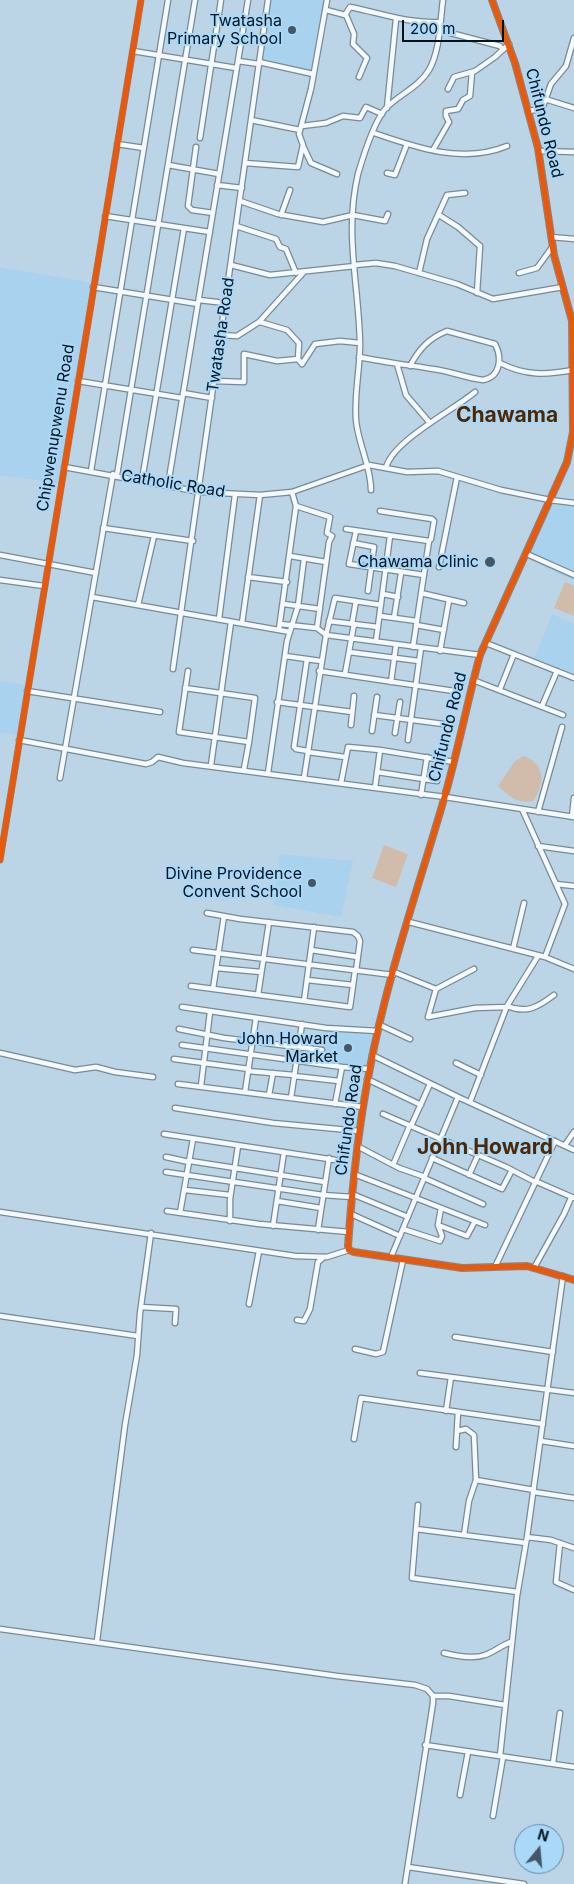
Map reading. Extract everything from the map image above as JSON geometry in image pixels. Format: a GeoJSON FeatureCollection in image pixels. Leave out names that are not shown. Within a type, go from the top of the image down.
{"type":"FeatureCollection","features":[{"type":"Feature","properties":{"kind":"street","name":"Chipwenupwenu Road"},"geometry":{"type":"LineString","coordinates":[[0,860],[141,0]]}},
{"type":"Feature","properties":{"kind":"street"},"geometry":{"type":"LineString","coordinates":[[91,470],[168,0]]}},
{"type":"Feature","properties":{"kind":"street"},"geometry":{"type":"LineString","coordinates":[[60,778],[103,528],[115,475],[130,389],[195,0]]}},
{"type":"Feature","properties":{"kind":"street"},"geometry":{"type":"LineString","coordinates":[[200,138],[222,0]]}},
{"type":"Feature","properties":{"kind":"street"},"geometry":{"type":"LineString","coordinates":[[168,485],[248,0]]}},
{"type":"Feature","properties":{"kind":"street","name":"Twatasha Road"},"geometry":{"type":"LineString","coordinates":[[173,669],[180,613],[200,492],[268,0]]}},
{"type":"Feature","properties":{"kind":"street"},"geometry":{"type":"LineString","coordinates":[[326,0],[326,10],[299,137],[311,164],[337,174]]}},
{"type":"Feature","properties":{"kind":"street"},"geometry":{"type":"LineString","coordinates":[[371,490],[370,475],[356,421],[360,344],[355,266],[351,248],[358,175],[382,114],[427,74],[434,56],[443,0]]}},
{"type":"Feature","properties":{"kind":"street","name":"Chifundo Road"},"geometry":{"type":"LineString","coordinates":[[349,1250],[357,1146],[372,1055],[393,974],[445,797],[480,655],[527,554],[571,447],[574,335],[572,317],[551,237],[539,151],[509,44],[494,0]]}},
{"type":"Feature","properties":{"kind":"street"},"geometry":{"type":"LineString","coordinates":[[346,15],[350,8],[396,19],[417,22],[440,22]]}},
{"type":"Feature","properties":{"kind":"street"},"geometry":{"type":"LineString","coordinates":[[326,10],[346,15]]}},
{"type":"Feature","properties":{"kind":"street"},"geometry":{"type":"LineString","coordinates":[[346,15],[354,34],[354,45],[367,58],[359,77]]}},
{"type":"Feature","properties":{"kind":"street"},"geometry":{"type":"LineString","coordinates":[[387,108],[396,19]]}},
{"type":"Feature","properties":{"kind":"street"},"geometry":{"type":"LineString","coordinates":[[439,30],[500,46],[503,50]]}},
{"type":"Feature","properties":{"kind":"street"},"geometry":{"type":"LineString","coordinates":[[528,111],[541,110],[551,84],[566,66],[574,38]]}},
{"type":"Feature","properties":{"kind":"street"},"geometry":{"type":"LineString","coordinates":[[448,89],[454,77],[472,72],[509,44]]}},
{"type":"Feature","properties":{"kind":"street"},"geometry":{"type":"LineString","coordinates":[[133,51],[185,58],[236,68]]}},
{"type":"Feature","properties":{"kind":"street"},"geometry":{"type":"LineString","coordinates":[[238,61],[259,63],[313,74]]}},
{"type":"Feature","properties":{"kind":"street"},"geometry":{"type":"LineString","coordinates":[[433,150],[449,122],[446,111],[458,109],[463,100],[470,96],[472,72]]}},
{"type":"Feature","properties":{"kind":"street"},"geometry":{"type":"LineString","coordinates":[[545,99],[574,108]]}},
{"type":"Feature","properties":{"kind":"street"},"geometry":{"type":"LineString","coordinates":[[251,120],[301,128],[341,117],[360,118],[366,107],[382,114]]}},
{"type":"Feature","properties":{"kind":"street"},"geometry":{"type":"LineString","coordinates":[[374,133],[407,144],[466,156],[487,153],[507,146]]}},
{"type":"Feature","properties":{"kind":"street"},"geometry":{"type":"LineString","coordinates":[[117,144],[144,148]]}},
{"type":"Feature","properties":{"kind":"street"},"geometry":{"type":"LineString","coordinates":[[387,173],[396,174],[407,144]]}},
{"type":"Feature","properties":{"kind":"street"},"geometry":{"type":"LineString","coordinates":[[245,163],[297,167],[303,145]]}},
{"type":"Feature","properties":{"kind":"street"},"geometry":{"type":"LineString","coordinates":[[196,147],[189,208],[213,213]]}},
{"type":"Feature","properties":{"kind":"street"},"geometry":{"type":"LineString","coordinates":[[539,151],[574,152]]}},
{"type":"Feature","properties":{"kind":"street"},"geometry":{"type":"LineString","coordinates":[[168,166],[219,174]]}},
{"type":"Feature","properties":{"kind":"street"},"geometry":{"type":"LineString","coordinates":[[217,185],[242,188]]}},
{"type":"Feature","properties":{"kind":"street"},"geometry":{"type":"LineString","coordinates":[[281,215],[290,190]]}},
{"type":"Feature","properties":{"kind":"street"},"geometry":{"type":"LineString","coordinates":[[419,273],[426,241],[449,194],[465,193]]}},
{"type":"Feature","properties":{"kind":"street"},"geometry":{"type":"LineString","coordinates":[[240,200],[281,215],[323,222],[353,215],[385,222],[388,214]]}},
{"type":"Feature","properties":{"kind":"street"},"geometry":{"type":"LineString","coordinates":[[439,215],[458,226],[480,246],[477,293]]}},
{"type":"Feature","properties":{"kind":"street"},"geometry":{"type":"LineString","coordinates":[[105,216],[210,232]]}},
{"type":"Feature","properties":{"kind":"street"},"geometry":{"type":"LineString","coordinates":[[236,226],[276,238],[280,247],[286,249],[296,273]]}},
{"type":"Feature","properties":{"kind":"street"},"geometry":{"type":"LineString","coordinates":[[142,480],[184,228]]}},
{"type":"Feature","properties":{"kind":"street"},"geometry":{"type":"LineString","coordinates":[[551,237],[574,239]]}},
{"type":"Feature","properties":{"kind":"street"},"geometry":{"type":"LineString","coordinates":[[519,273],[537,268],[553,246]]}},
{"type":"Feature","properties":{"kind":"street"},"geometry":{"type":"LineString","coordinates":[[230,265],[266,275],[303,273],[314,269],[384,263],[419,273],[487,298],[501,299],[563,287]]}},
{"type":"Feature","properties":{"kind":"street"},"geometry":{"type":"LineString","coordinates":[[221,334],[237,336],[260,322],[303,273]]}},
{"type":"Feature","properties":{"kind":"street"},"geometry":{"type":"LineString","coordinates":[[93,287],[172,300],[225,303]]}},
{"type":"Feature","properties":{"kind":"street"},"geometry":{"type":"LineString","coordinates":[[260,322],[288,331],[299,343],[298,359],[302,364],[315,344],[340,342],[360,344]]}},
{"type":"Feature","properties":{"kind":"street"},"geometry":{"type":"LineString","coordinates":[[359,357],[483,380],[490,378],[500,363],[495,344],[451,331],[430,339],[417,352],[410,366]]}},
{"type":"Feature","properties":{"kind":"street"},"geometry":{"type":"LineString","coordinates":[[215,381],[244,382],[244,354],[277,361],[298,359]]}},
{"type":"Feature","properties":{"kind":"street"},"geometry":{"type":"LineString","coordinates":[[500,363],[519,372],[533,374],[573,370]]}},
{"type":"Feature","properties":{"kind":"street"},"geometry":{"type":"LineString","coordinates":[[396,364],[406,395],[430,423]]}},
{"type":"Feature","properties":{"kind":"street"},"geometry":{"type":"LineString","coordinates":[[78,381],[156,393],[212,398]]}},
{"type":"Feature","properties":{"kind":"street"},"geometry":{"type":"LineString","coordinates":[[386,468],[393,453],[430,423],[460,405],[476,392]]}},
{"type":"Feature","properties":{"kind":"street","name":"Catholic Road"},"geometry":{"type":"LineString","coordinates":[[64,466],[200,492],[260,495],[292,492],[366,465],[407,472],[438,471],[457,478],[550,500],[574,503]]}},
{"type":"Feature","properties":{"kind":"street"},"geometry":{"type":"LineString","coordinates":[[439,568],[457,478]]}},
{"type":"Feature","properties":{"kind":"street"},"geometry":{"type":"LineString","coordinates":[[280,626],[296,506],[292,492]]}},
{"type":"Feature","properties":{"kind":"street"},"geometry":{"type":"LineString","coordinates":[[219,620],[235,494]]}},
{"type":"Feature","properties":{"kind":"street"},"geometry":{"type":"LineString","coordinates":[[242,623],[260,495]]}},
{"type":"Feature","properties":{"kind":"street"},"geometry":{"type":"LineString","coordinates":[[296,506],[330,517],[327,533],[332,536],[329,542],[317,628]]}},
{"type":"Feature","properties":{"kind":"street"},"geometry":{"type":"LineString","coordinates":[[380,511],[434,520],[429,541],[413,647]]}},
{"type":"Feature","properties":{"kind":"street"},"geometry":{"type":"LineString","coordinates":[[103,528],[193,541]]}},
{"type":"Feature","properties":{"kind":"street"},"geometry":{"type":"LineString","coordinates":[[346,529],[429,541]]}},
{"type":"Feature","properties":{"kind":"street"},"geometry":{"type":"LineString","coordinates":[[356,531],[349,564],[424,575]]}},
{"type":"Feature","properties":{"kind":"street"},"geometry":{"type":"LineString","coordinates":[[138,604],[154,536]]}},
{"type":"Feature","properties":{"kind":"street"},"geometry":{"type":"LineString","coordinates":[[376,641],[390,536]]}},
{"type":"Feature","properties":{"kind":"street"},"geometry":{"type":"LineString","coordinates":[[353,543],[374,547],[368,591]]}},
{"type":"Feature","properties":{"kind":"street"},"geometry":{"type":"LineString","coordinates":[[527,554],[574,575]]}},
{"type":"Feature","properties":{"kind":"street"},"geometry":{"type":"LineString","coordinates":[[0,555],[96,572]]}},
{"type":"Feature","properties":{"kind":"street"},"geometry":{"type":"LineString","coordinates":[[290,556],[326,562]]}},
{"type":"Feature","properties":{"kind":"street"},"geometry":{"type":"LineString","coordinates":[[268,772],[285,656],[298,606],[304,558]]}},
{"type":"Feature","properties":{"kind":"street"},"geometry":{"type":"LineString","coordinates":[[394,618],[402,572]]}},
{"type":"Feature","properties":{"kind":"street"},"geometry":{"type":"LineString","coordinates":[[248,577],[287,582]]}},
{"type":"Feature","properties":{"kind":"street"},"geometry":{"type":"LineString","coordinates":[[0,580],[44,586]]}},
{"type":"Feature","properties":{"kind":"street"},"geometry":{"type":"LineString","coordinates":[[421,593],[464,603]]}},
{"type":"Feature","properties":{"kind":"street"},"geometry":{"type":"LineString","coordinates":[[383,594],[398,596]]}},
{"type":"Feature","properties":{"kind":"street"},"geometry":{"type":"LineString","coordinates":[[92,597],[230,622],[317,628],[326,635],[480,655]]}},
{"type":"Feature","properties":{"kind":"street"},"geometry":{"type":"LineString","coordinates":[[304,778],[319,671],[334,599],[381,605]]}},
{"type":"Feature","properties":{"kind":"street"},"geometry":{"type":"LineString","coordinates":[[440,651],[449,600]]}},
{"type":"Feature","properties":{"kind":"street"},"geometry":{"type":"LineString","coordinates":[[345,674],[352,638],[356,601]]}},
{"type":"Feature","properties":{"kind":"street"},"geometry":{"type":"LineString","coordinates":[[284,604],[320,609]]}},
{"type":"Feature","properties":{"kind":"street"},"geometry":{"type":"LineString","coordinates":[[380,616],[444,630]]}},
{"type":"Feature","properties":{"kind":"street"},"geometry":{"type":"LineString","coordinates":[[329,621],[378,628]]}},
{"type":"Feature","properties":{"kind":"street"},"geometry":{"type":"LineString","coordinates":[[210,765],[230,622]]}},
{"type":"Feature","properties":{"kind":"street"},"geometry":{"type":"LineString","coordinates":[[280,626],[290,632]]}},
{"type":"Feature","properties":{"kind":"street"},"geometry":{"type":"LineString","coordinates":[[486,643],[574,678]]}},
{"type":"Feature","properties":{"kind":"street"},"geometry":{"type":"LineString","coordinates":[[391,682],[396,645]]}},
{"type":"Feature","properties":{"kind":"street"},"geometry":{"type":"LineString","coordinates":[[408,740],[421,648]]}},
{"type":"Feature","properties":{"kind":"street"},"geometry":{"type":"LineString","coordinates":[[349,652],[419,661]]}},
{"type":"Feature","properties":{"kind":"street"},"geometry":{"type":"LineString","coordinates":[[500,689],[514,654]]}},
{"type":"Feature","properties":{"kind":"street"},"geometry":{"type":"LineString","coordinates":[[285,656],[321,661]]}},
{"type":"Feature","properties":{"kind":"street"},"geometry":{"type":"LineString","coordinates":[[307,659],[294,747],[308,752],[345,757]]}},
{"type":"Feature","properties":{"kind":"street"},"geometry":{"type":"LineString","coordinates":[[188,671],[179,732],[249,742]]}},
{"type":"Feature","properties":{"kind":"street"},"geometry":{"type":"LineString","coordinates":[[319,671],[454,691]]}},
{"type":"Feature","properties":{"kind":"street"},"geometry":{"type":"LineString","coordinates":[[542,706],[557,671]]}},
{"type":"Feature","properties":{"kind":"street"},"geometry":{"type":"LineString","coordinates":[[474,680],[563,715]]}},
{"type":"Feature","properties":{"kind":"street"},"geometry":{"type":"LineString","coordinates":[[186,688],[255,698],[244,769]]}},
{"type":"Feature","properties":{"kind":"street"},"geometry":{"type":"LineString","coordinates":[[27,691],[160,712]]}},
{"type":"Feature","properties":{"kind":"street"},"geometry":{"type":"LineString","coordinates":[[351,725],[354,696]]}},
{"type":"Feature","properties":{"kind":"street"},"geometry":{"type":"LineString","coordinates":[[372,731],[376,697]]}},
{"type":"Feature","properties":{"kind":"street"},"geometry":{"type":"LineString","coordinates":[[278,702],[352,712]]}},
{"type":"Feature","properties":{"kind":"street"},"geometry":{"type":"LineString","coordinates":[[395,733],[400,702]]}},
{"type":"Feature","properties":{"kind":"street"},"geometry":{"type":"LineString","coordinates":[[374,715],[451,725]]}},
{"type":"Feature","properties":{"kind":"street"},"geometry":{"type":"LineString","coordinates":[[538,812],[562,727]]}},
{"type":"Feature","properties":{"kind":"street"},"geometry":{"type":"LineString","coordinates":[[19,740],[146,764],[158,757],[183,763],[268,772],[573,817],[574,798]]}},
{"type":"Feature","properties":{"kind":"street"},"geometry":{"type":"LineString","coordinates":[[341,783],[345,757],[349,746],[454,762]]}},
{"type":"Feature","properties":{"kind":"street"},"geometry":{"type":"LineString","coordinates":[[375,788],[380,750]]}},
{"type":"Feature","properties":{"kind":"street"},"geometry":{"type":"LineString","coordinates":[[421,795],[427,757]]}},
{"type":"Feature","properties":{"kind":"street"},"geometry":{"type":"LineString","coordinates":[[377,772],[437,781]]}},
{"type":"Feature","properties":{"kind":"street"},"geometry":{"type":"LineString","coordinates":[[522,809],[565,904],[545,958]]}},
{"type":"Feature","properties":{"kind":"street"},"geometry":{"type":"LineString","coordinates":[[538,846],[574,851]]}},
{"type":"Feature","properties":{"kind":"street"},"geometry":{"type":"LineString","coordinates":[[556,884],[574,886],[574,879]]}},
{"type":"Feature","properties":{"kind":"street"},"geometry":{"type":"LineString","coordinates":[[513,950],[524,903]]}},
{"type":"Feature","properties":{"kind":"street"},"geometry":{"type":"LineString","coordinates":[[192,986],[350,1007],[360,941],[356,934],[207,913]]}},
{"type":"Feature","properties":{"kind":"street"},"geometry":{"type":"LineString","coordinates":[[213,989],[224,916]]}},
{"type":"Feature","properties":{"kind":"street"},"geometry":{"type":"LineString","coordinates":[[258,995],[269,922]]}},
{"type":"Feature","properties":{"kind":"street"},"geometry":{"type":"LineString","coordinates":[[408,922],[538,956],[574,969]]}},
{"type":"Feature","properties":{"kind":"street"},"geometry":{"type":"LineString","coordinates":[[304,1001],[314,927]]}},
{"type":"Feature","properties":{"kind":"street"},"geometry":{"type":"LineString","coordinates":[[193,950],[355,971],[393,974],[436,989],[474,970]]}},
{"type":"Feature","properties":{"kind":"street"},"geometry":{"type":"LineString","coordinates":[[311,950],[358,957]]}},
{"type":"Feature","properties":{"kind":"street"},"geometry":{"type":"LineString","coordinates":[[470,1102],[507,1007],[538,956]]}},
{"type":"Feature","properties":{"kind":"street"},"geometry":{"type":"LineString","coordinates":[[216,968],[261,972]]}},
{"type":"Feature","properties":{"kind":"street"},"geometry":{"type":"LineString","coordinates":[[307,980],[353,985]]}},
{"type":"Feature","properties":{"kind":"street"},"geometry":{"type":"LineString","coordinates":[[436,989],[428,1017],[475,1008],[507,1007],[531,1009],[554,995]]}},
{"type":"Feature","properties":{"kind":"street"},"geometry":{"type":"LineString","coordinates":[[182,1007],[302,1024],[379,1028],[410,1039]]}},
{"type":"Feature","properties":{"kind":"street"},"geometry":{"type":"LineString","coordinates":[[201,1086],[210,1012]]}},
{"type":"Feature","properties":{"kind":"street"},"geometry":{"type":"LineString","coordinates":[[246,1092],[256,1018]]}},
{"type":"Feature","properties":{"kind":"street"},"geometry":{"type":"LineString","coordinates":[[291,1098],[302,1024]]}},
{"type":"Feature","properties":{"kind":"street"},"geometry":{"type":"LineString","coordinates":[[179,1029],[322,1050]]}},
{"type":"Feature","properties":{"kind":"street"},"geometry":{"type":"LineString","coordinates":[[182,1045],[369,1069]]}},
{"type":"Feature","properties":{"kind":"street"},"geometry":{"type":"LineString","coordinates":[[0,1053],[75,1070],[96,1067],[153,1077]]}},
{"type":"Feature","properties":{"kind":"street"},"geometry":{"type":"LineString","coordinates":[[372,1055],[430,1084],[574,1150]]}},
{"type":"Feature","properties":{"kind":"street"},"geometry":{"type":"LineString","coordinates":[[174,1059],[339,1082]]}},
{"type":"Feature","properties":{"kind":"street"},"geometry":{"type":"LineString","coordinates":[[456,1063],[481,1075]]}},
{"type":"Feature","properties":{"kind":"street"},"geometry":{"type":"LineString","coordinates":[[335,1104],[342,1067]]}},
{"type":"Feature","properties":{"kind":"street"},"geometry":{"type":"LineString","coordinates":[[269,1095],[272,1073]]}},
{"type":"Feature","properties":{"kind":"street"},"geometry":{"type":"LineString","coordinates":[[367,1079],[421,1105]]}},
{"type":"Feature","properties":{"kind":"street"},"geometry":{"type":"LineString","coordinates":[[178,1084],[363,1107]]}},
{"type":"Feature","properties":{"kind":"street"},"geometry":{"type":"LineString","coordinates":[[393,1165],[430,1084]]}},
{"type":"Feature","properties":{"kind":"street"},"geometry":{"type":"LineString","coordinates":[[391,1257],[458,1097]]}},
{"type":"Feature","properties":{"kind":"street"},"geometry":{"type":"LineString","coordinates":[[174,1108],[273,1123],[359,1131]]}},
{"type":"Feature","properties":{"kind":"street"},"geometry":{"type":"LineString","coordinates":[[383,1114],[572,1198],[534,1268]]}},
{"type":"Feature","properties":{"kind":"street"},"geometry":{"type":"LineString","coordinates":[[565,1145],[574,1132]]}},
{"type":"Feature","properties":{"kind":"street"},"geometry":{"type":"LineString","coordinates":[[164,1134],[342,1160]]}},
{"type":"Feature","properties":{"kind":"street"},"geometry":{"type":"LineString","coordinates":[[180,1213],[193,1138]]}},
{"type":"Feature","properties":{"kind":"street"},"geometry":{"type":"LineString","coordinates":[[495,1267],[555,1141]]}},
{"type":"Feature","properties":{"kind":"street"},"geometry":{"type":"LineString","coordinates":[[230,1220],[230,1195],[238,1146]]}},
{"type":"Feature","properties":{"kind":"street"},"geometry":{"type":"LineString","coordinates":[[357,1146],[393,1165],[483,1204]]}},
{"type":"Feature","properties":{"kind":"street"},"geometry":{"type":"LineString","coordinates":[[273,1226],[284,1152]]}},
{"type":"Feature","properties":{"kind":"street"},"geometry":{"type":"LineString","coordinates":[[469,1175],[478,1155]]}},
{"type":"Feature","properties":{"kind":"street"},"geometry":{"type":"LineString","coordinates":[[166,1157],[325,1182]]}},
{"type":"Feature","properties":{"kind":"street"},"geometry":{"type":"LineString","coordinates":[[318,1230],[330,1158]]}},
{"type":"Feature","properties":{"kind":"street"},"geometry":{"type":"LineString","coordinates":[[432,1158],[502,1189],[512,1170]]}},
{"type":"Feature","properties":{"kind":"street"},"geometry":{"type":"LineString","coordinates":[[166,1172],[323,1194],[352,1195],[408,1217]]}},
{"type":"Feature","properties":{"kind":"street"},"geometry":{"type":"LineString","coordinates":[[354,1174],[485,1225]]}},
{"type":"Feature","properties":{"kind":"street"},"geometry":{"type":"LineString","coordinates":[[185,1190],[230,1195]]}},
{"type":"Feature","properties":{"kind":"street"},"geometry":{"type":"LineString","coordinates":[[277,1201],[322,1208]]}},
{"type":"Feature","properties":{"kind":"street"},"geometry":{"type":"LineString","coordinates":[[403,1229],[439,1241],[442,1236],[438,1225],[442,1208]]}},
{"type":"Feature","properties":{"kind":"street"},"geometry":{"type":"LineString","coordinates":[[167,1211],[273,1226],[349,1232]]}},
{"type":"Feature","properties":{"kind":"street"},"geometry":{"type":"LineString","coordinates":[[0,1212],[151,1233],[186,1241],[259,1251],[324,1257],[337,1256],[349,1250],[462,1268],[508,1265],[534,1268],[573,1278]]}},
{"type":"Feature","properties":{"kind":"street"},"geometry":{"type":"LineString","coordinates":[[351,1214],[400,1236]]}},
{"type":"Feature","properties":{"kind":"street"},"geometry":{"type":"LineString","coordinates":[[438,1225],[468,1236],[475,1221]]}},
{"type":"Feature","properties":{"kind":"street"},"geometry":{"type":"LineString","coordinates":[[97,1641],[125,1425],[137,1355],[151,1233]]}},
{"type":"Feature","properties":{"kind":"street"},"geometry":{"type":"LineString","coordinates":[[249,1304],[259,1251]]}},
{"type":"Feature","properties":{"kind":"street"},"geometry":{"type":"LineString","coordinates":[[297,1320],[304,1321],[310,1309],[318,1262],[324,1257]]}},
{"type":"Feature","properties":{"kind":"street"},"geometry":{"type":"LineString","coordinates":[[355,1349],[376,1354],[383,1352],[403,1260]]}},
{"type":"Feature","properties":{"kind":"street"},"geometry":{"type":"LineString","coordinates":[[493,1816],[501,1757],[511,1642],[534,1491],[563,1276]]}},
{"type":"Feature","properties":{"kind":"street"},"geometry":{"type":"LineString","coordinates":[[141,1307],[176,1309],[175,1323]]}},
{"type":"Feature","properties":{"kind":"street"},"geometry":{"type":"LineString","coordinates":[[0,1316],[138,1336]]}},
{"type":"Feature","properties":{"kind":"street"},"geometry":{"type":"LineString","coordinates":[[455,1337],[553,1352]]}},
{"type":"Feature","properties":{"kind":"street"},"geometry":{"type":"LineString","coordinates":[[420,1373],[574,1393]]}},
{"type":"Feature","properties":{"kind":"street"},"geometry":{"type":"LineString","coordinates":[[446,1411],[451,1377]]}},
{"type":"Feature","properties":{"kind":"street"},"geometry":{"type":"LineString","coordinates":[[354,1439],[361,1398],[543,1424]]}},
{"type":"Feature","properties":{"kind":"street"},"geometry":{"type":"LineString","coordinates":[[456,1447],[458,1412]]}},
{"type":"Feature","properties":{"kind":"street"},"geometry":{"type":"LineString","coordinates":[[456,1431],[469,1430],[474,1435],[476,1480],[469,1501],[464,1534]]}},
{"type":"Feature","properties":{"kind":"street"},"geometry":{"type":"LineString","coordinates":[[541,1441],[574,1446]]}},
{"type":"Feature","properties":{"kind":"street"},"geometry":{"type":"LineString","coordinates":[[476,1480],[574,1498]]}},
{"type":"Feature","properties":{"kind":"street"},"geometry":{"type":"LineString","coordinates":[[418,1505],[412,1578],[518,1592]]}},
{"type":"Feature","properties":{"kind":"street"},"geometry":{"type":"LineString","coordinates":[[416,1529],[560,1543],[574,1548]]}},
{"type":"Feature","properties":{"kind":"street"},"geometry":{"type":"LineString","coordinates":[[560,1543],[556,1582],[574,1590]]}},
{"type":"Feature","properties":{"kind":"street"},"geometry":{"type":"LineString","coordinates":[[0,1629],[97,1641],[160,1652],[415,1684],[427,1689],[433,1696],[449,1696],[505,1706]]}},
{"type":"Feature","properties":{"kind":"street"},"geometry":{"type":"LineString","coordinates":[[444,1653],[468,1656],[486,1655],[498,1646],[511,1642]]}},
{"type":"Feature","properties":{"kind":"street"},"geometry":{"type":"LineString","coordinates":[[405,1884],[433,1696]]}},
{"type":"Feature","properties":{"kind":"street"},"geometry":{"type":"LineString","coordinates":[[553,1763],[560,1714]]}},
{"type":"Feature","properties":{"kind":"street"},"geometry":{"type":"LineString","coordinates":[[425,1745],[574,1767]]}},
{"type":"Feature","properties":{"kind":"street"},"geometry":{"type":"LineString","coordinates":[[460,1794],[468,1752]]}},
{"type":"Feature","properties":{"kind":"street"},"geometry":{"type":"LineString","coordinates":[[408,1866],[524,1884]]}},
{"type":"Feature","properties":{"kind":"shaded area","name":"Twatasha Primary School"},"geometry":{"type":"Polygon","coordinates":[[[270,0],[324,0],[311,70],[260,61],[270,0]]]}},
{"type":"Feature","properties":{"kind":"shaded area"},"geometry":{"type":"Polygon","coordinates":[[[0,267],[92,283],[58,483],[0,475],[0,267]]]}},
{"type":"Feature","properties":{"kind":"shaded area"},"geometry":{"type":"Polygon","coordinates":[[[551,505],[574,506],[574,581],[530,560],[533,554],[529,553],[551,505]]]}},
{"type":"Feature","properties":{"kind":"shaded area"},"geometry":{"type":"Polygon","coordinates":[[[565,582],[574,586],[574,616],[554,608],[565,582]]]}},
{"type":"Feature","properties":{"kind":"shaded area"},"geometry":{"type":"Polygon","coordinates":[[[552,614],[574,624],[574,675],[534,659],[552,614]]]}},
{"type":"Feature","properties":{"kind":"shaded area"},"geometry":{"type":"Polygon","coordinates":[[[0,681],[25,685],[17,735],[0,732],[0,681]]]}},
{"type":"Feature","properties":{"kind":"shaded area"},"geometry":{"type":"Polygon","coordinates":[[[524,756],[536,764],[541,776],[537,795],[533,801],[527,802],[510,796],[498,786],[515,761],[524,756]]]}},
{"type":"Feature","properties":{"kind":"shaded area"},"geometry":{"type":"Polygon","coordinates":[[[384,845],[408,854],[396,887],[372,878],[384,845]]]}},
{"type":"Feature","properties":{"kind":"shaded area","name":"Divine Providence Convent School"},"geometry":{"type":"Polygon","coordinates":[[[280,854],[353,861],[341,917],[273,905],[280,854]]]}},
{"type":"Feature","properties":{"kind":"shaded area","name":"John Howard Market"},"geometry":{"type":"Polygon","coordinates":[[[326,1028],[377,1033],[369,1070],[320,1062],[326,1028]]]}},
{"type":"Feature","properties":{"kind":"cycle path"},"geometry":{"type":"LineString","coordinates":[[0,860],[141,0]]}},
{"type":"Feature","properties":{"kind":"cycle path"},"geometry":{"type":"LineString","coordinates":[[492,0],[515,63],[538,148],[554,255],[572,321],[573,432],[567,462],[480,655],[449,781],[393,969],[376,1038],[365,1094],[348,1246],[349,1250],[354,1252],[462,1268],[527,1266],[574,1280]]}},
{"type":"Feature","properties":{"kind":"place","name":"Twatasha Primary School"},"geometry":{"type":"Point","coordinates":[292,30]}},
{"type":"Feature","properties":{"kind":"place","name":"Chawama Clinic"},"geometry":{"type":"Point","coordinates":[490,562]}},
{"type":"Feature","properties":{"kind":"place","name":"Divine Providence Convent School"},"geometry":{"type":"Point","coordinates":[312,883]}},
{"type":"Feature","properties":{"kind":"place","name":"John Howard Market"},"geometry":{"type":"Point","coordinates":[348,1048]}},
{"type":"Feature","properties":{"kind":"district","name":"Chawama"},"geometry":{"type":"Point","coordinates":[507,416]}},
{"type":"Feature","properties":{"kind":"district","name":"John Howard"},"geometry":{"type":"Point","coordinates":[485,1148]}}]}
